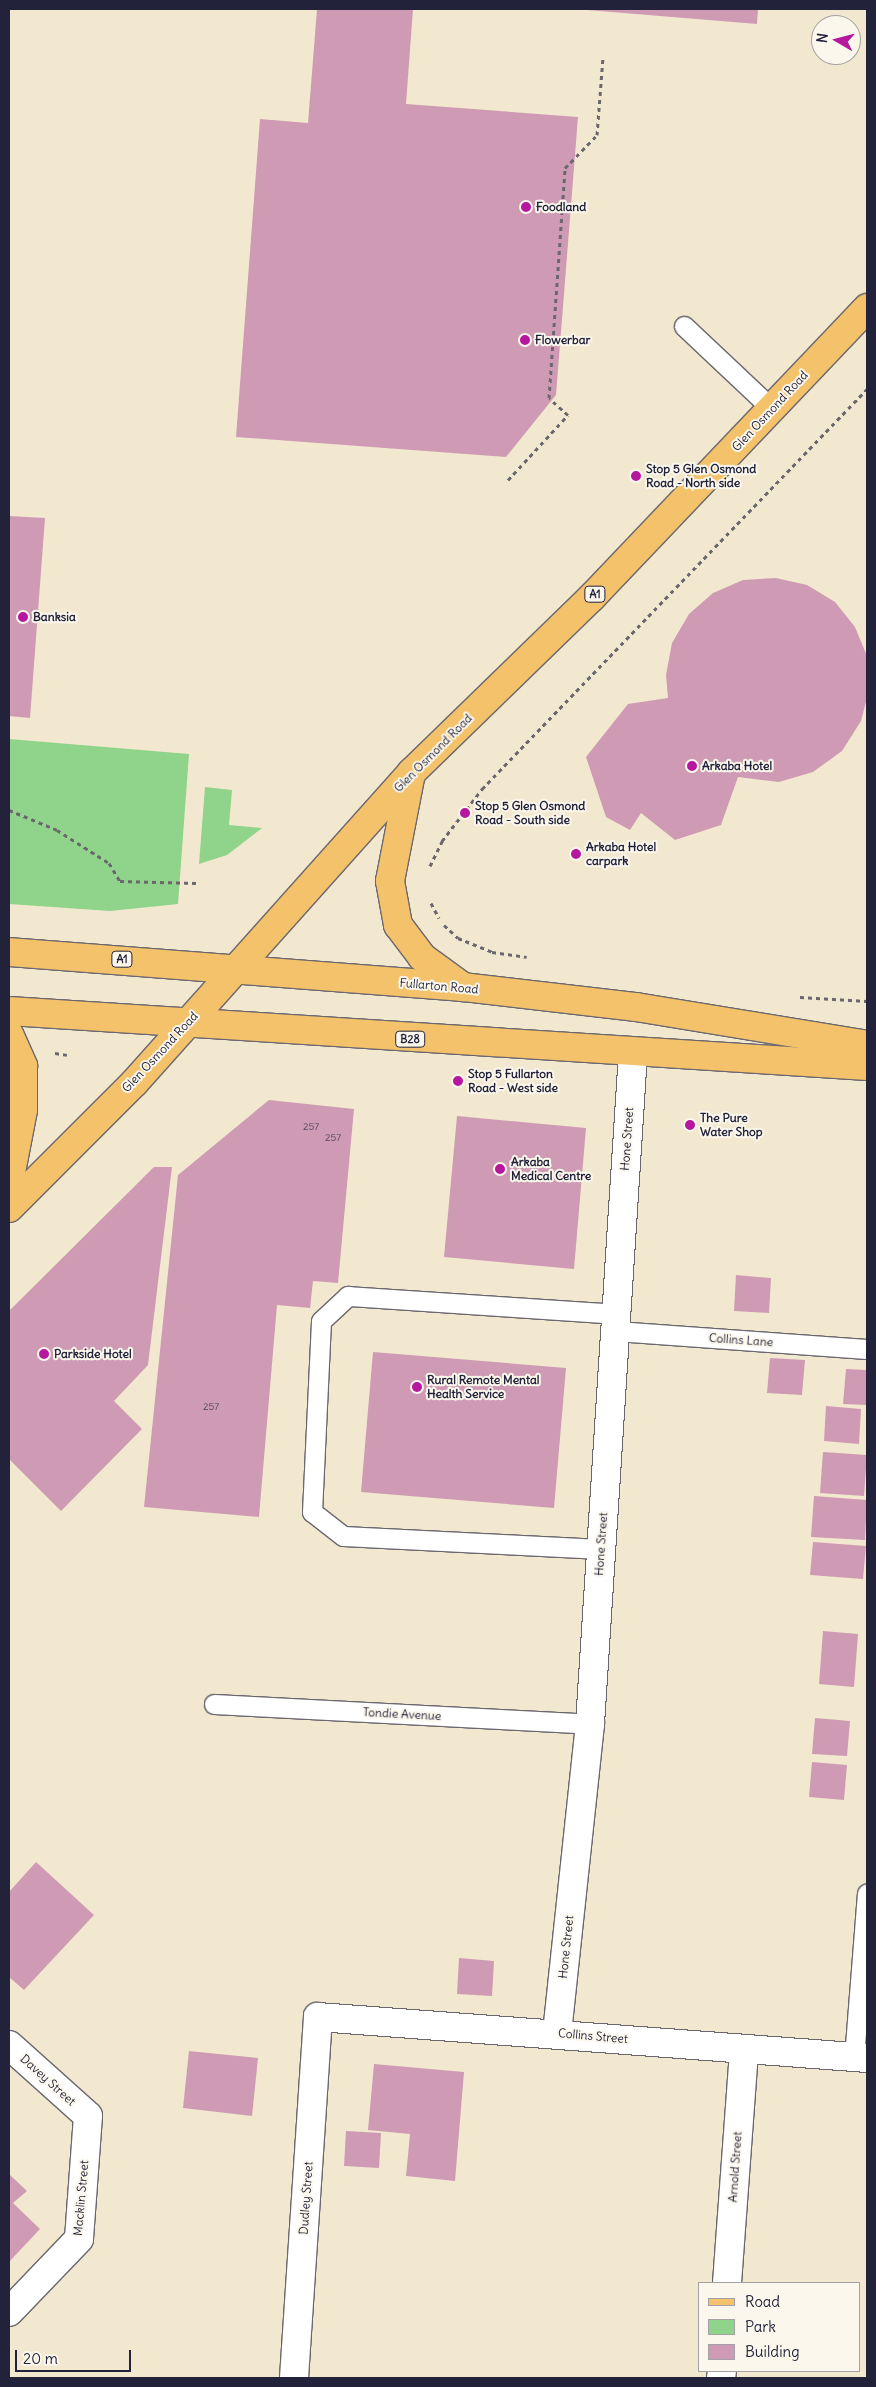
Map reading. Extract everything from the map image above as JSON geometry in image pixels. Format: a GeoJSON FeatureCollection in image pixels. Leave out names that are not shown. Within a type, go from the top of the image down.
{"type":"FeatureCollection","features":[{"type":"Feature","properties":{"kind":"main road","name":"Glen Osmond Road"},"geometry":{"type":"LineString","coordinates":[[9,1208],[187,1024],[412,772],[592,597],[867,308]]}},
{"type":"Feature","properties":{"kind":"main road"},"geometry":{"type":"LineString","coordinates":[[412,772],[390,881],[398,925],[422,957],[463,987]]}},
{"type":"Feature","properties":{"kind":"main road","name":"Fullarton Road"},"geometry":{"type":"LineString","coordinates":[[9,952],[463,987],[636,1007],[867,1044]]}},
{"type":"Feature","properties":{"kind":"main road"},"geometry":{"type":"LineString","coordinates":[[9,1011],[187,1024]]}},
{"type":"Feature","properties":{"kind":"main road","name":"B28"},"geometry":{"type":"LineString","coordinates":[[187,1024],[633,1054],[867,1066]]}},
{"type":"Feature","properties":{"kind":"main road"},"geometry":{"type":"LineString","coordinates":[[9,1034],[23,1066],[23,1110],[9,1183]]}},
{"type":"Feature","properties":{"kind":"street","name":"Hone Street"},"geometry":{"type":"LineString","coordinates":[[557,2032],[590,1724],[633,1054]]}},
{"type":"Feature","properties":{"kind":"street","name":"Collins Street"},"geometry":{"type":"LineString","coordinates":[[318,2017],[557,2032],[744,2050],[861,2058]]}},
{"type":"Feature","properties":{"kind":"street","name":"Dudley Street"},"geometry":{"type":"LineString","coordinates":[[294,2378],[318,2017]]}},
{"type":"Feature","properties":{"kind":"street","name":"Davey Street"},"geometry":{"type":"LineString","coordinates":[[9,2045],[88,2116]]}},
{"type":"Feature","properties":{"kind":"street","name":"Arnold Street"},"geometry":{"type":"LineString","coordinates":[[727,2282],[744,2050]]}},
{"type":"Feature","properties":{"kind":"street","name":"Macklin Street"},"geometry":{"type":"LineString","coordinates":[[9,2312],[79,2239],[88,2116]]}},
{"type":"Feature","properties":{"kind":"lane"},"geometry":{"type":"LineString","coordinates":[[684,326],[772,409]]}},
{"type":"Feature","properties":{"kind":"lane","name":"Collins Lane"},"geometry":{"type":"LineString","coordinates":[[601,1548],[343,1536],[312,1512],[321,1321],[348,1296],[867,1349]]}},
{"type":"Feature","properties":{"kind":"lane","name":"Tondie Avenue"},"geometry":{"type":"LineString","coordinates":[[214,1704],[590,1724]]}},
{"type":"Feature","properties":{"kind":"lane"},"geometry":{"type":"LineString","coordinates":[[861,2058],[867,1894]]}},
{"type":"Feature","properties":{"kind":"path"},"geometry":{"type":"LineString","coordinates":[[508,480],[568,416],[549,398],[565,168],[597,135],[603,57]]}},
{"type":"Feature","properties":{"kind":"path"},"geometry":{"type":"LineString","coordinates":[[426,873],[442,841],[482,789],[867,389]]}},
{"type":"Feature","properties":{"kind":"path"},"geometry":{"type":"LineString","coordinates":[[9,810],[56,830],[109,863],[120,882],[196,882]]}},
{"type":"Feature","properties":{"kind":"path"},"geometry":{"type":"LineString","coordinates":[[429,898],[441,923],[458,938],[492,952],[530,958]]}},
{"type":"Feature","properties":{"kind":"path"},"geometry":{"type":"LineString","coordinates":[[793,996],[867,1001]]}},
{"type":"Feature","properties":{"kind":"green space"},"geometry":{"type":"Polygon","coordinates":[[[9,739],[189,754],[178,904],[110,911],[9,904],[9,739]]]}},
{"type":"Feature","properties":{"kind":"green space"},"geometry":{"type":"Polygon","coordinates":[[[205,787],[232,790],[229,825],[262,828],[227,855],[199,864],[205,787]]]}},
{"type":"Feature","properties":{"kind":"building"},"geometry":{"type":"Polygon","coordinates":[[[317,9],[413,9],[406,104],[578,117],[556,395],[506,457],[236,437],[260,119],[308,123],[317,9]]]}},
{"type":"Feature","properties":{"kind":"building"},"geometry":{"type":"Polygon","coordinates":[[[575,9],[758,9],[757,24],[575,9]]]}},
{"type":"Feature","properties":{"kind":"building","name":"Banksia"},"geometry":{"type":"Polygon","coordinates":[[[9,516],[45,518],[30,718],[9,716],[9,516]]]}},
{"type":"Feature","properties":{"kind":"building"},"geometry":{"type":"Polygon","coordinates":[[[776,578],[807,585],[835,602],[855,627],[867,656],[867,698],[861,721],[842,751],[813,772],[779,782],[738,777],[721,825],[675,840],[641,813],[630,830],[606,817],[586,757],[628,704],[668,698],[666,675],[672,643],[689,614],[713,593],[743,580],[776,578]]]}},
{"type":"Feature","properties":{"kind":"building"},"geometry":{"type":"Polygon","coordinates":[[[269,1100],[354,1109],[338,1283],[313,1281],[310,1308],[277,1305],[259,1517],[144,1507],[178,1175],[269,1100]]]}},
{"type":"Feature","properties":{"kind":"building"},"geometry":{"type":"Polygon","coordinates":[[[457,1116],[586,1128],[574,1269],[444,1257],[457,1116]]]}},
{"type":"Feature","properties":{"kind":"building"},"geometry":{"type":"Polygon","coordinates":[[[154,1167],[172,1167],[148,1365],[114,1401],[142,1429],[61,1511],[9,1459],[9,1311],[154,1167]]]}},
{"type":"Feature","properties":{"kind":"building"},"geometry":{"type":"Polygon","coordinates":[[[736,1275],[771,1278],[769,1313],[734,1311],[736,1275]]]}},
{"type":"Feature","properties":{"kind":"building"},"geometry":{"type":"Polygon","coordinates":[[[373,1352],[566,1368],[554,1508],[361,1492],[373,1352]]]}},
{"type":"Feature","properties":{"kind":"building"},"geometry":{"type":"Polygon","coordinates":[[[770,1358],[805,1360],[802,1395],[767,1393],[770,1358]]]}},
{"type":"Feature","properties":{"kind":"building"},"geometry":{"type":"Polygon","coordinates":[[[846,1369],[867,1370],[867,1405],[843,1404],[846,1369]]]}},
{"type":"Feature","properties":{"kind":"building"},"geometry":{"type":"Polygon","coordinates":[[[826,1406],[861,1409],[859,1444],[824,1441],[826,1406]]]}},
{"type":"Feature","properties":{"kind":"building"},"geometry":{"type":"Polygon","coordinates":[[[823,1452],[867,1455],[864,1496],[820,1493],[823,1452]]]}},
{"type":"Feature","properties":{"kind":"building"},"geometry":{"type":"Polygon","coordinates":[[[814,1496],[867,1500],[865,1540],[811,1537],[814,1496]]]}},
{"type":"Feature","properties":{"kind":"building"},"geometry":{"type":"Polygon","coordinates":[[[813,1542],[866,1546],[863,1579],[810,1575],[813,1542]]]}},
{"type":"Feature","properties":{"kind":"building"},"geometry":{"type":"Polygon","coordinates":[[[823,1631],[858,1634],[854,1687],[819,1684],[823,1631]]]}},
{"type":"Feature","properties":{"kind":"building"},"geometry":{"type":"Polygon","coordinates":[[[815,1718],[850,1721],[847,1756],[812,1754],[815,1718]]]}},
{"type":"Feature","properties":{"kind":"building"},"geometry":{"type":"Polygon","coordinates":[[[812,1762],[847,1765],[844,1800],[809,1797],[812,1762]]]}},
{"type":"Feature","properties":{"kind":"building"},"geometry":{"type":"Polygon","coordinates":[[[36,1862],[94,1915],[24,1990],[9,1977],[9,1892],[36,1862]]]}},
{"type":"Feature","properties":{"kind":"building"},"geometry":{"type":"Polygon","coordinates":[[[459,1958],[494,1961],[492,1996],[457,1994],[459,1958]]]}},
{"type":"Feature","properties":{"kind":"building"},"geometry":{"type":"Polygon","coordinates":[[[189,2051],[258,2058],[252,2116],[183,2108],[189,2051]]]}},
{"type":"Feature","properties":{"kind":"building"},"geometry":{"type":"Polygon","coordinates":[[[374,2064],[464,2072],[455,2181],[406,2176],[410,2134],[368,2130],[374,2064]]]}},
{"type":"Feature","properties":{"kind":"building"},"geometry":{"type":"Polygon","coordinates":[[[346,2131],[381,2133],[379,2168],[344,2166],[346,2131]]]}},
{"type":"Feature","properties":{"kind":"building"},"geometry":{"type":"Polygon","coordinates":[[[9,2174],[27,2191],[13,2203],[40,2229],[9,2262],[9,2174]]]}},
{"type":"Feature","properties":{"kind":"place","name":"Foodland"},"geometry":{"type":"Point","coordinates":[526,207]}},
{"type":"Feature","properties":{"kind":"place","name":"Flowerbar"},"geometry":{"type":"Point","coordinates":[525,340]}},
{"type":"Feature","properties":{"kind":"place","name":"Stop 5 Glen Osmond Road - North side"},"geometry":{"type":"Point","coordinates":[636,476]}},
{"type":"Feature","properties":{"kind":"place","name":"Banksia"},"geometry":{"type":"Point","coordinates":[23,617]}},
{"type":"Feature","properties":{"kind":"place","name":"Arkaba Hotel"},"geometry":{"type":"Point","coordinates":[692,766]}},
{"type":"Feature","properties":{"kind":"place","name":"Stop 5 Glen Osmond Road - South side"},"geometry":{"type":"Point","coordinates":[465,813]}},
{"type":"Feature","properties":{"kind":"place","name":"Arkaba Hotel carpark"},"geometry":{"type":"Point","coordinates":[576,854]}},
{"type":"Feature","properties":{"kind":"place","name":"Stop 5 Fullarton Road - West side"},"geometry":{"type":"Point","coordinates":[458,1081]}},
{"type":"Feature","properties":{"kind":"place","name":"The Pure Water Shop"},"geometry":{"type":"Point","coordinates":[690,1125]}},
{"type":"Feature","properties":{"kind":"place","name":"Arkaba Medical Centre"},"geometry":{"type":"Point","coordinates":[500,1169]}},
{"type":"Feature","properties":{"kind":"place","name":"Parkside Hotel"},"geometry":{"type":"Point","coordinates":[44,1354]}},
{"type":"Feature","properties":{"kind":"place","name":"Rural Remote Mental Health Service"},"geometry":{"type":"Point","coordinates":[417,1387]}}]}
